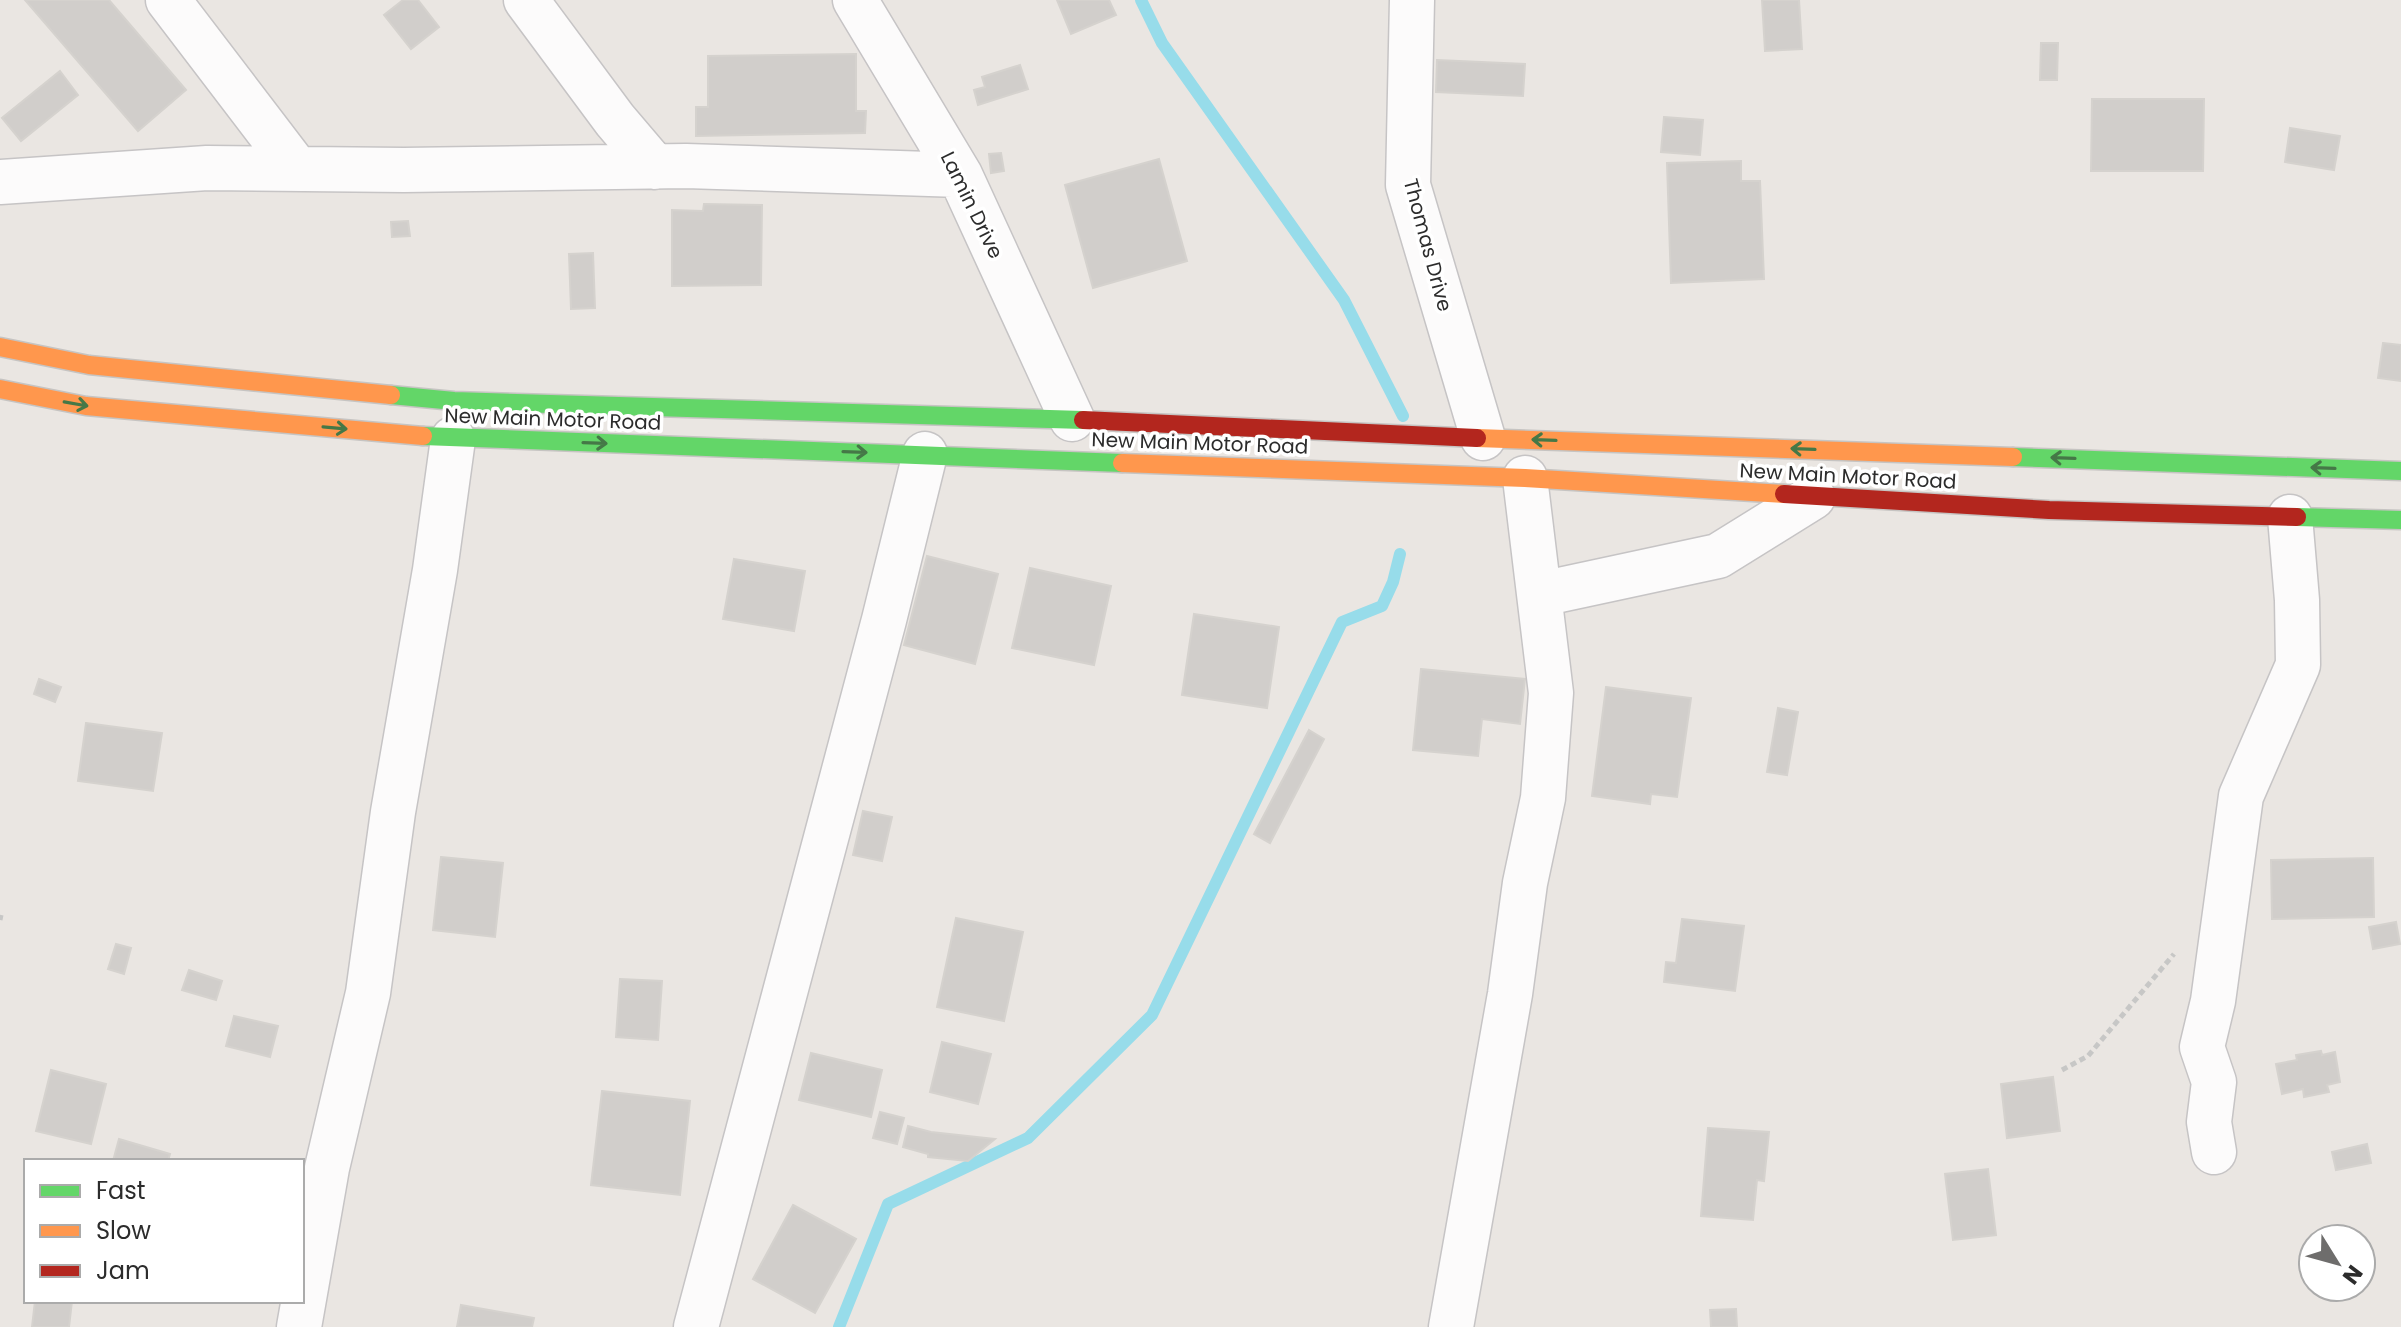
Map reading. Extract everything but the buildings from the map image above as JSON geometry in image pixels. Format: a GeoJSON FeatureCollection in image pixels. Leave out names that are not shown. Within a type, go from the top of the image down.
{"type":"FeatureCollection","features":[{"type":"Feature","properties":{"kind":"highway","name":"New Main Motor Road"},"geometry":{"type":"LineString","coordinates":[[0,347],[89,365],[454,401],[1072,419],[1483,438],[2401,471]]}},
{"type":"Feature","properties":{"kind":"highway","name":"New Main Motor Road"},"geometry":{"type":"LineString","coordinates":[[0,389],[86,406],[453,439],[1525,478],[2049,510],[2401,520]]}},
{"type":"Feature","properties":{"kind":"street"},"geometry":{"type":"LineString","coordinates":[[168,0],[297,169]]}},
{"type":"Feature","properties":{"kind":"street"},"geometry":{"type":"LineString","coordinates":[[526,0],[615,120],[655,167]]}},
{"type":"Feature","properties":{"kind":"street","name":"Lamin Drive"},"geometry":{"type":"LineString","coordinates":[[855,0],[960,175],[1072,419]]}},
{"type":"Feature","properties":{"kind":"street","name":"Thomas Drive"},"geometry":{"type":"LineString","coordinates":[[1412,0],[1408,185],[1483,438]]}},
{"type":"Feature","properties":{"kind":"street"},"geometry":{"type":"LineString","coordinates":[[0,182],[207,168],[686,166],[960,175]]}},
{"type":"Feature","properties":{"kind":"street"},"geometry":{"type":"LineString","coordinates":[[304,1299],[327,1168],[368,993],[393,812],[435,570],[453,439]]}},
{"type":"Feature","properties":{"kind":"street"},"geometry":{"type":"LineString","coordinates":[[696,1327],[884,620],[925,454]]}},
{"type":"Feature","properties":{"kind":"street"},"geometry":{"type":"LineString","coordinates":[[1451,1327],[1502,1039],[1525,883],[1543,798],[1551,693],[1525,478]]}},
{"type":"Feature","properties":{"kind":"street"},"geometry":{"type":"LineString","coordinates":[[1541,594],[1718,556],[1813,497]]}},
{"type":"Feature","properties":{"kind":"street"},"geometry":{"type":"LineString","coordinates":[[2214,1152],[2209,1122],[2214,1082],[2202,1047],[2213,1001],[2241,796],[2298,665],[2297,600],[2290,517]]}},
{"type":"Feature","properties":{"kind":"street"},"geometry":{"type":"LineString","coordinates":[[299,1327],[303,1303]]}},
{"type":"Feature","properties":{"kind":"path"},"geometry":{"type":"LineString","coordinates":[[2062,1070],[2088,1056],[2174,955]]}},
{"type":"Feature","properties":{"kind":"waterway"},"geometry":{"type":"LineString","coordinates":[[1141,0],[1162,43],[1344,300],[1403,416]]}},
{"type":"Feature","properties":{"kind":"waterway"},"geometry":{"type":"LineString","coordinates":[[839,1327],[888,1204],[1028,1138],[1152,1015],[1342,622],[1382,606],[1393,582],[1400,554]]}},
{"type":"Feature","properties":{"kind":"traffic: fast"},"geometry":{"type":"LineString","coordinates":[[391,395],[454,401],[1083,420]]}},
{"type":"Feature","properties":{"kind":"traffic: fast"},"geometry":{"type":"LineString","coordinates":[[423,436],[1122,463]]}},
{"type":"Feature","properties":{"kind":"traffic: fast"},"geometry":{"type":"LineString","coordinates":[[2013,457],[2401,471]]}},
{"type":"Feature","properties":{"kind":"traffic: fast"},"geometry":{"type":"LineString","coordinates":[[2297,517],[2401,520]]}},
{"type":"Feature","properties":{"kind":"traffic: slow"},"geometry":{"type":"LineString","coordinates":[[0,347],[89,365],[391,395]]}},
{"type":"Feature","properties":{"kind":"traffic: slow"},"geometry":{"type":"LineString","coordinates":[[0,389],[86,406],[423,436]]}},
{"type":"Feature","properties":{"kind":"traffic: slow"},"geometry":{"type":"LineString","coordinates":[[1477,438],[2013,457]]}},
{"type":"Feature","properties":{"kind":"traffic: slow"},"geometry":{"type":"LineString","coordinates":[[1122,463],[1525,478],[1784,494]]}},
{"type":"Feature","properties":{"kind":"traffic: jam"},"geometry":{"type":"LineString","coordinates":[[1083,420],[1477,438]]}},
{"type":"Feature","properties":{"kind":"traffic: jam"},"geometry":{"type":"LineString","coordinates":[[1784,494],[2049,510],[2297,517]]}}]}
